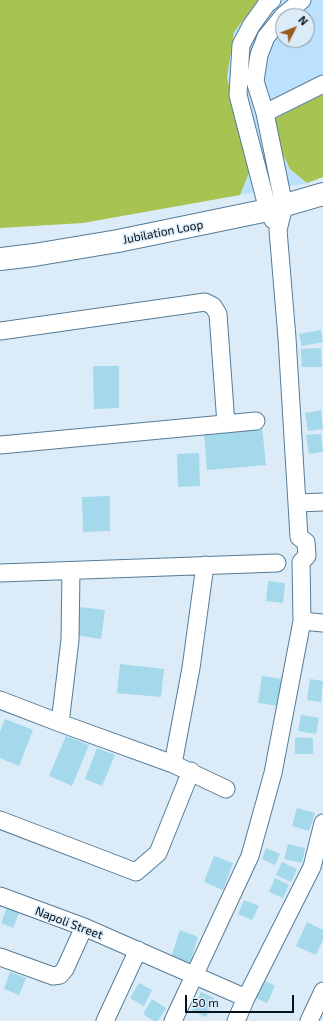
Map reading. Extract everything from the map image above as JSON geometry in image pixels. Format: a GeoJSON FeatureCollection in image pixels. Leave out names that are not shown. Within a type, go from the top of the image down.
{"type":"FeatureCollection","features":[{"type":"Feature","properties":{"kind":"main road","name":"Jubilation Loop"},"geometry":{"type":"LineString","coordinates":[[0,259],[118,241],[276,208],[323,194]]}},
{"type":"Feature","properties":{"kind":"street"},"geometry":{"type":"LineString","coordinates":[[272,0],[266,5],[251,26],[240,45],[238,95],[276,208]]}},
{"type":"Feature","properties":{"kind":"street"},"geometry":{"type":"LineString","coordinates":[[292,8],[302,0]]}},
{"type":"Feature","properties":{"kind":"street"},"geometry":{"type":"LineString","coordinates":[[173,1021],[250,856],[273,773],[302,621],[301,562],[294,557],[294,541],[299,537],[288,338],[276,208],[265,113],[255,81],[259,55],[266,37],[275,26]]}},
{"type":"Feature","properties":{"kind":"street"},"geometry":{"type":"LineString","coordinates":[[265,113],[323,84]]}},
{"type":"Feature","properties":{"kind":"street"},"geometry":{"type":"LineString","coordinates":[[0,331],[205,302],[213,306],[218,314],[226,424]]}},
{"type":"Feature","properties":{"kind":"street"},"geometry":{"type":"LineString","coordinates":[[0,445],[256,421]]}},
{"type":"Feature","properties":{"kind":"street"},"geometry":{"type":"LineString","coordinates":[[297,503],[323,502]]}},
{"type":"Feature","properties":{"kind":"street"},"geometry":{"type":"LineString","coordinates":[[0,573],[277,563]]}},
{"type":"Feature","properties":{"kind":"street"},"geometry":{"type":"LineString","coordinates":[[173,764],[191,668],[205,565]]}},
{"type":"Feature","properties":{"kind":"street"},"geometry":{"type":"LineString","coordinates":[[60,723],[70,640],[71,571]]}},
{"type":"Feature","properties":{"kind":"street"},"geometry":{"type":"LineString","coordinates":[[302,621],[323,623]]}},
{"type":"Feature","properties":{"kind":"street"},"geometry":{"type":"LineString","coordinates":[[0,700],[191,771],[226,789]]}},
{"type":"Feature","properties":{"kind":"street"},"geometry":{"type":"LineString","coordinates":[[0,820],[136,872],[158,854],[191,771]]}},
{"type":"Feature","properties":{"kind":"street"},"geometry":{"type":"LineString","coordinates":[[236,1021],[246,998],[318,871],[323,822]]}},
{"type":"Feature","properties":{"kind":"street","name":"Napoli Street"},"geometry":{"type":"LineString","coordinates":[[0,896],[84,927],[246,998]]}},
{"type":"Feature","properties":{"kind":"street"},"geometry":{"type":"LineString","coordinates":[[0,957],[53,976],[60,975],[65,969],[84,927]]}},
{"type":"Feature","properties":{"kind":"street"},"geometry":{"type":"LineString","coordinates":[[105,1021],[138,950]]}},
{"type":"Feature","properties":{"kind":"street"},"geometry":{"type":"LineString","coordinates":[[309,1021],[323,991]]}},
{"type":"Feature","properties":{"kind":"shaded area"},"geometry":{"type":"Polygon","coordinates":[[[259,0],[323,0],[323,177],[307,183],[240,195],[249,173],[227,77],[234,32],[259,0]]]}},
{"type":"Feature","properties":{"kind":"green space"},"geometry":{"type":"Polygon","coordinates":[[[0,0],[259,0],[234,32],[227,77],[249,173],[240,195],[83,223],[0,228],[0,0]]]}},
{"type":"Feature","properties":{"kind":"green space"},"geometry":{"type":"Polygon","coordinates":[[[323,94],[323,177],[307,183],[290,169],[282,152],[273,120],[323,94]]]}},
{"type":"Feature","properties":{"kind":"building"},"geometry":{"type":"Polygon","coordinates":[[[321,330],[323,342],[302,346],[299,334],[321,330]]]}},
{"type":"Feature","properties":{"kind":"building"},"geometry":{"type":"Polygon","coordinates":[[[321,348],[322,367],[302,367],[301,349],[321,348]]]}},
{"type":"Feature","properties":{"kind":"building"},"geometry":{"type":"Polygon","coordinates":[[[93,366],[119,366],[119,408],[94,409],[93,366]]]}},
{"type":"Feature","properties":{"kind":"building"},"geometry":{"type":"Polygon","coordinates":[[[321,410],[323,429],[308,431],[305,413],[321,410]]]}},
{"type":"Feature","properties":{"kind":"building"},"geometry":{"type":"Polygon","coordinates":[[[262,427],[266,465],[207,470],[204,432],[262,427]]]}},
{"type":"Feature","properties":{"kind":"building"},"geometry":{"type":"Polygon","coordinates":[[[321,434],[323,452],[309,454],[306,435],[321,434]]]}},
{"type":"Feature","properties":{"kind":"building"},"geometry":{"type":"Polygon","coordinates":[[[199,453],[200,486],[178,487],[177,454],[199,453]]]}},
{"type":"Feature","properties":{"kind":"building"},"geometry":{"type":"Polygon","coordinates":[[[110,496],[110,531],[83,532],[82,497],[110,496]]]}},
{"type":"Feature","properties":{"kind":"building"},"geometry":{"type":"Polygon","coordinates":[[[268,581],[285,583],[283,603],[266,601],[268,581]]]}},
{"type":"Feature","properties":{"kind":"building"},"geometry":{"type":"Polygon","coordinates":[[[80,607],[105,610],[101,639],[76,635],[80,607]]]}},
{"type":"Feature","properties":{"kind":"building"},"geometry":{"type":"Polygon","coordinates":[[[120,664],[164,669],[161,697],[117,693],[120,664]]]}},
{"type":"Feature","properties":{"kind":"building"},"geometry":{"type":"Polygon","coordinates":[[[262,676],[283,679],[279,706],[258,703],[262,676]]]}},
{"type":"Feature","properties":{"kind":"building"},"geometry":{"type":"Polygon","coordinates":[[[310,679],[323,681],[321,702],[307,700],[310,679]]]}},
{"type":"Feature","properties":{"kind":"building"},"geometry":{"type":"Polygon","coordinates":[[[301,715],[319,718],[316,734],[298,731],[301,715]]]}},
{"type":"Feature","properties":{"kind":"building"},"geometry":{"type":"Polygon","coordinates":[[[5,719],[33,730],[19,766],[0,758],[0,732],[5,719]]]}},
{"type":"Feature","properties":{"kind":"building"},"geometry":{"type":"Polygon","coordinates":[[[66,736],[89,745],[72,786],[49,776],[66,736]]]}},
{"type":"Feature","properties":{"kind":"building"},"geometry":{"type":"Polygon","coordinates":[[[295,737],[313,738],[313,754],[295,754],[295,737]]]}},
{"type":"Feature","properties":{"kind":"building"},"geometry":{"type":"Polygon","coordinates":[[[97,748],[115,755],[102,786],[85,779],[97,748]]]}},
{"type":"Feature","properties":{"kind":"building"},"geometry":{"type":"Polygon","coordinates":[[[297,808],[315,813],[309,831],[292,826],[297,808]]]}},
{"type":"Feature","properties":{"kind":"building"},"geometry":{"type":"Polygon","coordinates":[[[288,844],[305,848],[302,863],[284,859],[288,844]]]}},
{"type":"Feature","properties":{"kind":"building"},"geometry":{"type":"Polygon","coordinates":[[[266,848],[280,854],[275,865],[262,859],[266,848]]]}},
{"type":"Feature","properties":{"kind":"building"},"geometry":{"type":"Polygon","coordinates":[[[214,856],[233,863],[223,890],[204,882],[214,856]]]}},
{"type":"Feature","properties":{"kind":"building"},"geometry":{"type":"Polygon","coordinates":[[[282,862],[297,869],[291,882],[276,875],[282,862]]]}},
{"type":"Feature","properties":{"kind":"building"},"geometry":{"type":"Polygon","coordinates":[[[275,878],[289,885],[283,898],[269,892],[275,878]]]}},
{"type":"Feature","properties":{"kind":"building"},"geometry":{"type":"Polygon","coordinates":[[[244,900],[259,906],[252,920],[238,914],[244,900]]]}},
{"type":"Feature","properties":{"kind":"building"},"geometry":{"type":"Polygon","coordinates":[[[7,908],[19,913],[13,928],[1,923],[7,908]]]}},
{"type":"Feature","properties":{"kind":"building"},"geometry":{"type":"Polygon","coordinates":[[[307,922],[323,930],[323,940],[316,955],[296,946],[307,922]]]}},
{"type":"Feature","properties":{"kind":"building"},"geometry":{"type":"Polygon","coordinates":[[[180,930],[198,937],[190,963],[171,957],[180,930]]]}},
{"type":"Feature","properties":{"kind":"building"},"geometry":{"type":"Polygon","coordinates":[[[10,972],[26,978],[19,995],[4,989],[10,972]]]}},
{"type":"Feature","properties":{"kind":"building"},"geometry":{"type":"Polygon","coordinates":[[[260,978],[275,986],[267,1003],[251,996],[260,978]]]}},
{"type":"Feature","properties":{"kind":"building"},"geometry":{"type":"Polygon","coordinates":[[[139,983],[152,990],[144,1006],[130,998],[139,983]]]}},
{"type":"Feature","properties":{"kind":"building"},"geometry":{"type":"Polygon","coordinates":[[[201,992],[214,998],[206,1017],[192,1011],[201,992]]]}},
{"type":"Feature","properties":{"kind":"building"},"geometry":{"type":"Polygon","coordinates":[[[152,999],[166,1008],[158,1021],[154,1021],[143,1014],[152,999]]]}}]}
